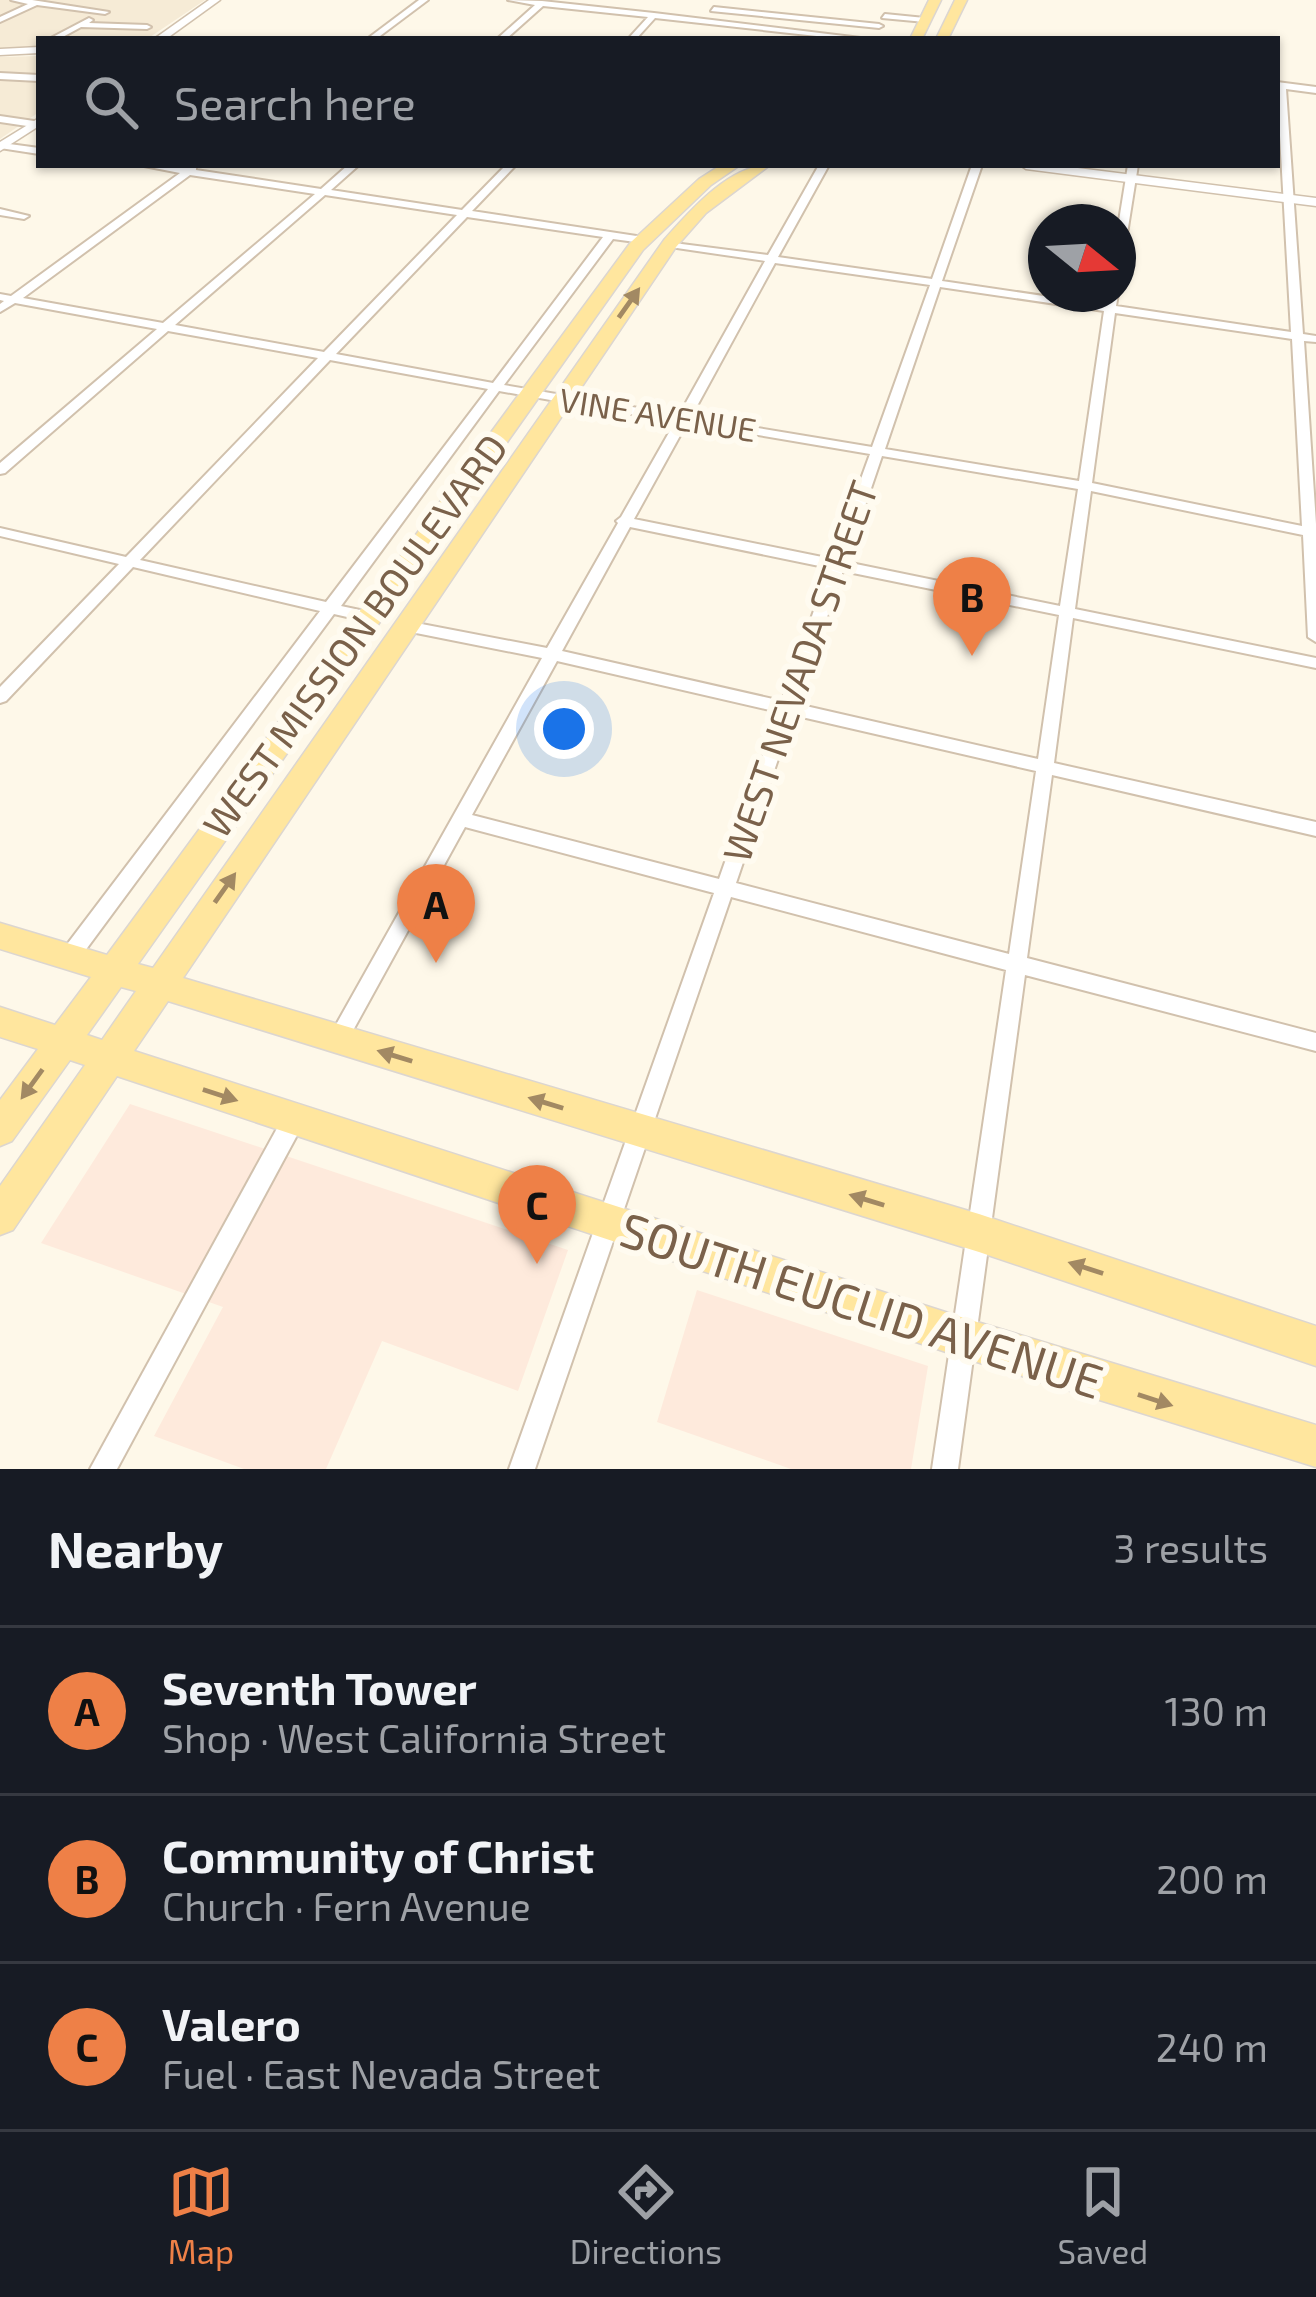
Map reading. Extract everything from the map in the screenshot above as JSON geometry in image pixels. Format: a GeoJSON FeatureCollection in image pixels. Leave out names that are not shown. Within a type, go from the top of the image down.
{"type":"FeatureCollection","features":[{"type":"Feature","properties":{"kind":"main road"},"geometry":{"type":"LineString","coordinates":[[917,36],[935,0]]}},
{"type":"Feature","properties":{"kind":"main road"},"geometry":{"type":"LineString","coordinates":[[943,36],[961,0]]}},
{"type":"Feature","properties":{"kind":"main road","name":"WEST MISSION BOULEVARD"},"geometry":{"type":"LineString","coordinates":[[0,1130],[643,240],[705,182],[727,168]]}},
{"type":"Feature","properties":{"kind":"main road","name":"WEST MISSION BOULEVARD"},"geometry":{"type":"LineString","coordinates":[[0,1217],[670,244],[700,210],[758,168]]}},
{"type":"Feature","properties":{"kind":"main road"},"geometry":{"type":"LineString","coordinates":[[0,936],[979,1233],[1316,1346]]}},
{"type":"Feature","properties":{"kind":"main road","name":"SOUTH EUCLID AVENUE"},"geometry":{"type":"LineString","coordinates":[[4,1031],[62,1043],[964,1339],[1316,1446]]}},
{"type":"Feature","properties":{"kind":"street"},"geometry":{"type":"LineString","coordinates":[[15,0],[105,12],[59,36]]}},
{"type":"Feature","properties":{"kind":"street"},"geometry":{"type":"LineString","coordinates":[[68,6],[80,0]]}},
{"type":"Feature","properties":{"kind":"street"},"geometry":{"type":"LineString","coordinates":[[163,36],[215,0]]}},
{"type":"Feature","properties":{"kind":"street"},"geometry":{"type":"LineString","coordinates":[[375,36],[424,0]]}},
{"type":"Feature","properties":{"kind":"street"},"geometry":{"type":"LineString","coordinates":[[512,0],[766,31],[872,33]]}},
{"type":"Feature","properties":{"kind":"street"},"geometry":{"type":"LineString","coordinates":[[722,0],[711,13],[777,15],[872,33]]}},
{"type":"Feature","properties":{"kind":"street"},"geometry":{"type":"LineString","coordinates":[[766,31],[785,0]]}},
{"type":"Feature","properties":{"kind":"street"},"geometry":{"type":"LineString","coordinates":[[872,33],[894,0]]}},
{"type":"Feature","properties":{"kind":"street"},"geometry":{"type":"LineString","coordinates":[[0,20],[36,3]]}},
{"type":"Feature","properties":{"kind":"street"},"geometry":{"type":"LineString","coordinates":[[504,36],[542,3]]}},
{"type":"Feature","properties":{"kind":"street"},"geometry":{"type":"LineString","coordinates":[[886,14],[926,18]]}},
{"type":"Feature","properties":{"kind":"street"},"geometry":{"type":"LineString","coordinates":[[635,36],[654,16]]}},
{"type":"Feature","properties":{"kind":"street"},"geometry":{"type":"LineString","coordinates":[[79,25],[147,28]]}},
{"type":"Feature","properties":{"kind":"street"},"geometry":{"type":"LineString","coordinates":[[0,52],[36,50]]}},
{"type":"Feature","properties":{"kind":"street"},"geometry":{"type":"LineString","coordinates":[[0,76],[36,78]]}},
{"type":"Feature","properties":{"kind":"street"},"geometry":{"type":"LineString","coordinates":[[1316,90],[1280,86],[1292,199],[1316,637]]}},
{"type":"Feature","properties":{"kind":"street"},"geometry":{"type":"LineString","coordinates":[[0,119],[36,122]]}},
{"type":"Feature","properties":{"kind":"street"},"geometry":{"type":"LineString","coordinates":[[1,146],[36,122]]}},
{"type":"Feature","properties":{"kind":"street"},"geometry":{"type":"LineString","coordinates":[[1,146],[36,151]]}},
{"type":"Feature","properties":{"kind":"street"},"geometry":{"type":"LineString","coordinates":[[0,309],[7,298],[193,168],[643,240]]}},
{"type":"Feature","properties":{"kind":"street"},"geometry":{"type":"LineString","coordinates":[[0,470],[350,168]]}},
{"type":"Feature","properties":{"kind":"street"},"geometry":{"type":"LineString","coordinates":[[0,697],[508,168]]}},
{"type":"Feature","properties":{"kind":"street"},"geometry":{"type":"LineString","coordinates":[[338,1039],[822,168]]}},
{"type":"Feature","properties":{"kind":"street","name":"WEST NEVADA STREET"},"geometry":{"type":"LineString","coordinates":[[522,1469],[976,168]]}},
{"type":"Feature","properties":{"kind":"street"},"geometry":{"type":"LineString","coordinates":[[1071,168],[1132,172],[1316,202]]}},
{"type":"Feature","properties":{"kind":"street"},"geometry":{"type":"LineString","coordinates":[[1127,204],[1132,172]]}},
{"type":"Feature","properties":{"kind":"street"},"geometry":{"type":"LineString","coordinates":[[0,212],[23,216]]}},
{"type":"Feature","properties":{"kind":"street"},"geometry":{"type":"LineString","coordinates":[[69,957],[610,235]]}},
{"type":"Feature","properties":{"kind":"street"},"geometry":{"type":"LineString","coordinates":[[670,244],[1028,291]]}},
{"type":"Feature","properties":{"kind":"street","name":"VINE AVENUE"},"geometry":{"type":"LineString","coordinates":[[7,298],[562,399],[1086,486],[1313,533]]}},
{"type":"Feature","properties":{"kind":"street"},"geometry":{"type":"LineString","coordinates":[[1136,306],[1316,339]]}},
{"type":"Feature","properties":{"kind":"street"},"geometry":{"type":"LineString","coordinates":[[945,1469],[1110,312]]}},
{"type":"Feature","properties":{"kind":"street"},"geometry":{"type":"LineString","coordinates":[[623,521],[1316,663]]}},
{"type":"Feature","properties":{"kind":"street"},"geometry":{"type":"LineString","coordinates":[[0,532],[369,617]]}},
{"type":"Feature","properties":{"kind":"street"},"geometry":{"type":"LineString","coordinates":[[406,626],[551,654],[1316,829]]}},
{"type":"Feature","properties":{"kind":"street"},"geometry":{"type":"LineString","coordinates":[[460,819],[1316,1042]]}},
{"type":"Feature","properties":{"kind":"street"},"geometry":{"type":"LineString","coordinates":[[110,1467],[294,1119]]}},
{"type":"Feature","properties":{"kind":"shaded area"},"geometry":{"type":"Polygon","coordinates":[[[0,0],[205,0],[151,36],[36,36],[36,47],[0,49],[0,0]]]}},
{"type":"Feature","properties":{"kind":"shaded area"},"geometry":{"type":"Polygon","coordinates":[[[36,56],[36,114],[0,139],[0,57],[36,56]]]}},
{"type":"Feature","properties":{"kind":"shaded area"},"geometry":{"type":"Polygon","coordinates":[[[130,1104],[568,1250],[518,1391],[382,1341],[326,1469],[244,1469],[154,1436],[223,1307],[41,1243],[130,1104]]]}},
{"type":"Feature","properties":{"kind":"shaded area"},"geometry":{"type":"Polygon","coordinates":[[[697,1290],[928,1366],[911,1469],[791,1469],[657,1422],[697,1290]]]}},
{"type":"Feature","properties":{"kind":"place","name":"Community of Christ"},"geometry":{"type":"Point","coordinates":[972,656]}},
{"type":"Feature","properties":{"kind":"place","name":"Seventh Tower"},"geometry":{"type":"Point","coordinates":[436,963]}},
{"type":"Feature","properties":{"kind":"place","name":"Valero"},"geometry":{"type":"Point","coordinates":[537,1264]}}]}
